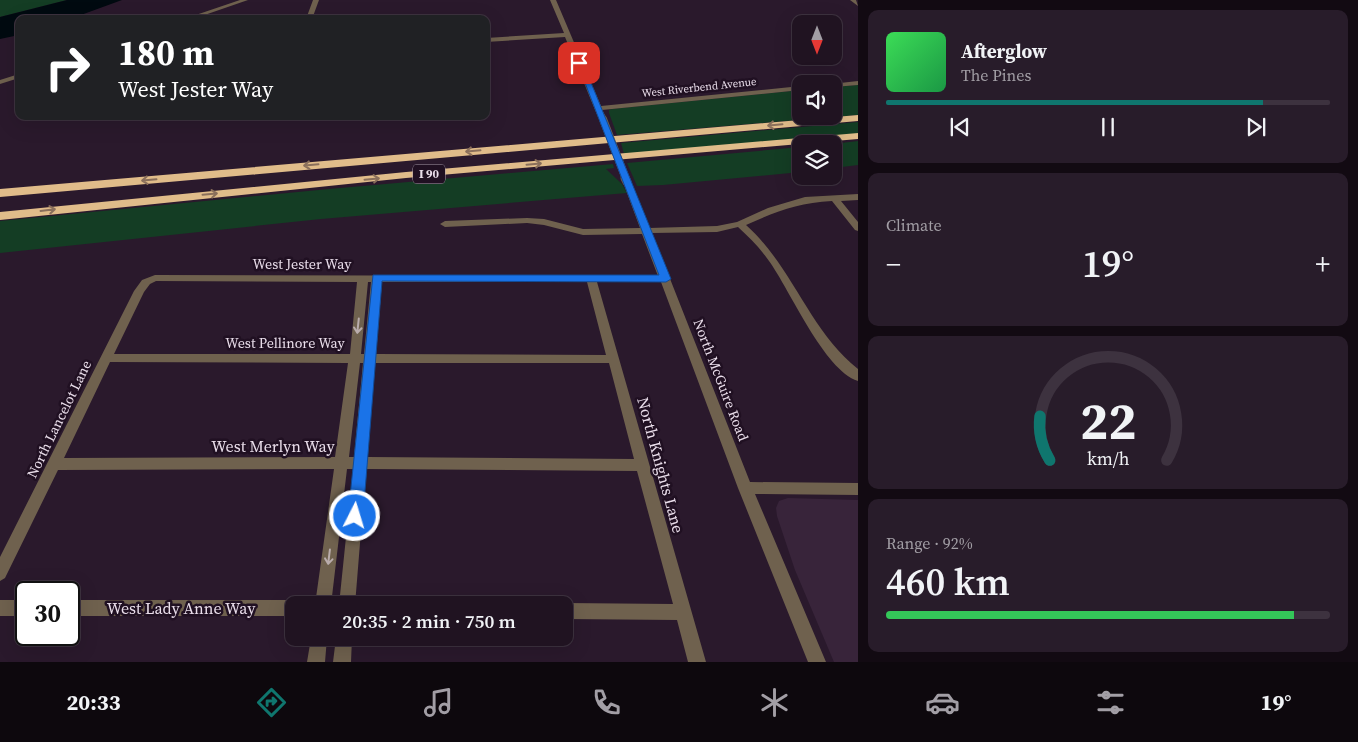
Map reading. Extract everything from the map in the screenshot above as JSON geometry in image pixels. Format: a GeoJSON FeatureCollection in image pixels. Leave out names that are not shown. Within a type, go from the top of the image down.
{"type":"FeatureCollection","features":[{"type":"Feature","properties":{"kind":"highway","name":"I 90"},"geometry":{"type":"LineString","coordinates":[[0,193],[858,118]]}},
{"type":"Feature","properties":{"kind":"highway","name":"I 90"},"geometry":{"type":"LineString","coordinates":[[0,216],[387,177],[858,136]]}},
{"type":"Feature","properties":{"kind":"street"},"geometry":{"type":"LineString","coordinates":[[199,15],[245,0]]}},
{"type":"Feature","properties":{"kind":"street"},"geometry":{"type":"LineString","coordinates":[[310,15],[316,0]]}},
{"type":"Feature","properties":{"kind":"street","name":"North McGuire Road"},"geometry":{"type":"LineString","coordinates":[[554,0],[666,279],[745,488],[816,662]]}},
{"type":"Feature","properties":{"kind":"street"},"geometry":{"type":"LineString","coordinates":[[853,0],[858,4]]}},
{"type":"Feature","properties":{"kind":"street"},"geometry":{"type":"LineString","coordinates":[[490,40],[567,35]]}},
{"type":"Feature","properties":{"kind":"street"},"geometry":{"type":"LineString","coordinates":[[0,82],[15,77]]}},
{"type":"Feature","properties":{"kind":"street"},"geometry":{"type":"LineString","coordinates":[[842,84],[858,83]]}},
{"type":"Feature","properties":{"kind":"street","name":"West Riverbend Avenue"},"geometry":{"type":"LineString","coordinates":[[598,108],[792,89]]}},
{"type":"Feature","properties":{"kind":"street"},"geometry":{"type":"LineString","coordinates":[[445,224],[540,221],[556,224],[575,232],[699,230],[740,224],[786,205],[805,200],[858,197]]}},
{"type":"Feature","properties":{"kind":"street"},"geometry":{"type":"LineString","coordinates":[[834,198],[858,228]]}},
{"type":"Feature","properties":{"kind":"street"},"geometry":{"type":"LineString","coordinates":[[740,224],[763,244],[834,355],[858,376]]}},
{"type":"Feature","properties":{"kind":"street","name":"West Jester Way"},"geometry":{"type":"LineString","coordinates":[[149,280],[154,278],[666,279]]}},
{"type":"Feature","properties":{"kind":"street"},"geometry":{"type":"LineString","coordinates":[[324,596],[355,358],[363,278]]}},
{"type":"Feature","properties":{"kind":"street"},"geometry":{"type":"LineString","coordinates":[[348,596],[377,278]]}},
{"type":"Feature","properties":{"kind":"street","name":"North Knights Lane"},"geometry":{"type":"LineString","coordinates":[[591,278],[697,662]]}},
{"type":"Feature","properties":{"kind":"street","name":"North Lancelot Lane"},"geometry":{"type":"LineString","coordinates":[[0,574],[139,291],[149,280]]}},
{"type":"Feature","properties":{"kind":"street","name":"West Pellinore Way"},"geometry":{"type":"LineString","coordinates":[[106,358],[614,359]]}},
{"type":"Feature","properties":{"kind":"street","name":"West Merlyn Way"},"geometry":{"type":"LineString","coordinates":[[54,464],[360,463],[643,466]]}},
{"type":"Feature","properties":{"kind":"street"},"geometry":{"type":"LineString","coordinates":[[745,488],[858,489]]}},
{"type":"Feature","properties":{"kind":"street"},"geometry":{"type":"LineString","coordinates":[[0,608],[15,608]]}},
{"type":"Feature","properties":{"kind":"street","name":"West Lady Anne Way"},"geometry":{"type":"LineString","coordinates":[[80,608],[285,608]]}},
{"type":"Feature","properties":{"kind":"street"},"geometry":{"type":"LineString","coordinates":[[573,611],[683,612]]}},
{"type":"Feature","properties":{"kind":"street"},"geometry":{"type":"LineString","coordinates":[[316,662],[318,646]]}},
{"type":"Feature","properties":{"kind":"street"},"geometry":{"type":"LineString","coordinates":[[342,662],[343,646]]}},
{"type":"Feature","properties":{"kind":"shaded area"},"geometry":{"type":"Polygon","coordinates":[[[67,0],[122,0],[81,15],[15,15],[15,36],[0,39],[0,17],[67,0]]]}},
{"type":"Feature","properties":{"kind":"shaded area"},"geometry":{"type":"Polygon","coordinates":[[[788,498],[858,500],[858,662],[834,662],[795,570],[777,516],[776,508],[779,501],[788,498]]]}},
{"type":"Feature","properties":{"kind":"green space"},"geometry":{"type":"Polygon","coordinates":[[[0,0],[67,0],[0,17],[0,0]]]}},
{"type":"Feature","properties":{"kind":"green space"},"geometry":{"type":"Polygon","coordinates":[[[858,85],[858,115],[842,116],[842,86],[858,85]]]}},
{"type":"Feature","properties":{"kind":"green space"},"geometry":{"type":"Polygon","coordinates":[[[792,91],[792,120],[617,135],[609,113],[609,110],[792,91]]]}},
{"type":"Feature","properties":{"kind":"green space"},"geometry":{"type":"Polygon","coordinates":[[[858,122],[858,134],[792,135],[792,140],[624,154],[621,143],[842,125],[842,123],[858,122]]]}},
{"type":"Feature","properties":{"kind":"green space"},"geometry":{"type":"Polygon","coordinates":[[[858,141],[858,165],[842,167],[842,143],[858,141]]]}},
{"type":"Feature","properties":{"kind":"green space"},"geometry":{"type":"Polygon","coordinates":[[[792,148],[792,173],[663,185],[637,186],[627,163],[792,148]]]}},
{"type":"Feature","properties":{"kind":"green space"},"geometry":{"type":"Polygon","coordinates":[[[613,164],[614,168],[606,169],[622,184],[627,193],[321,219],[0,253],[0,221],[613,164]]]}},
{"type":"Feature","properties":{"kind":"route"},"geometry":{"type":"LineString","coordinates":[[355,516],[377,278],[666,279],[579,63]]}}]}
